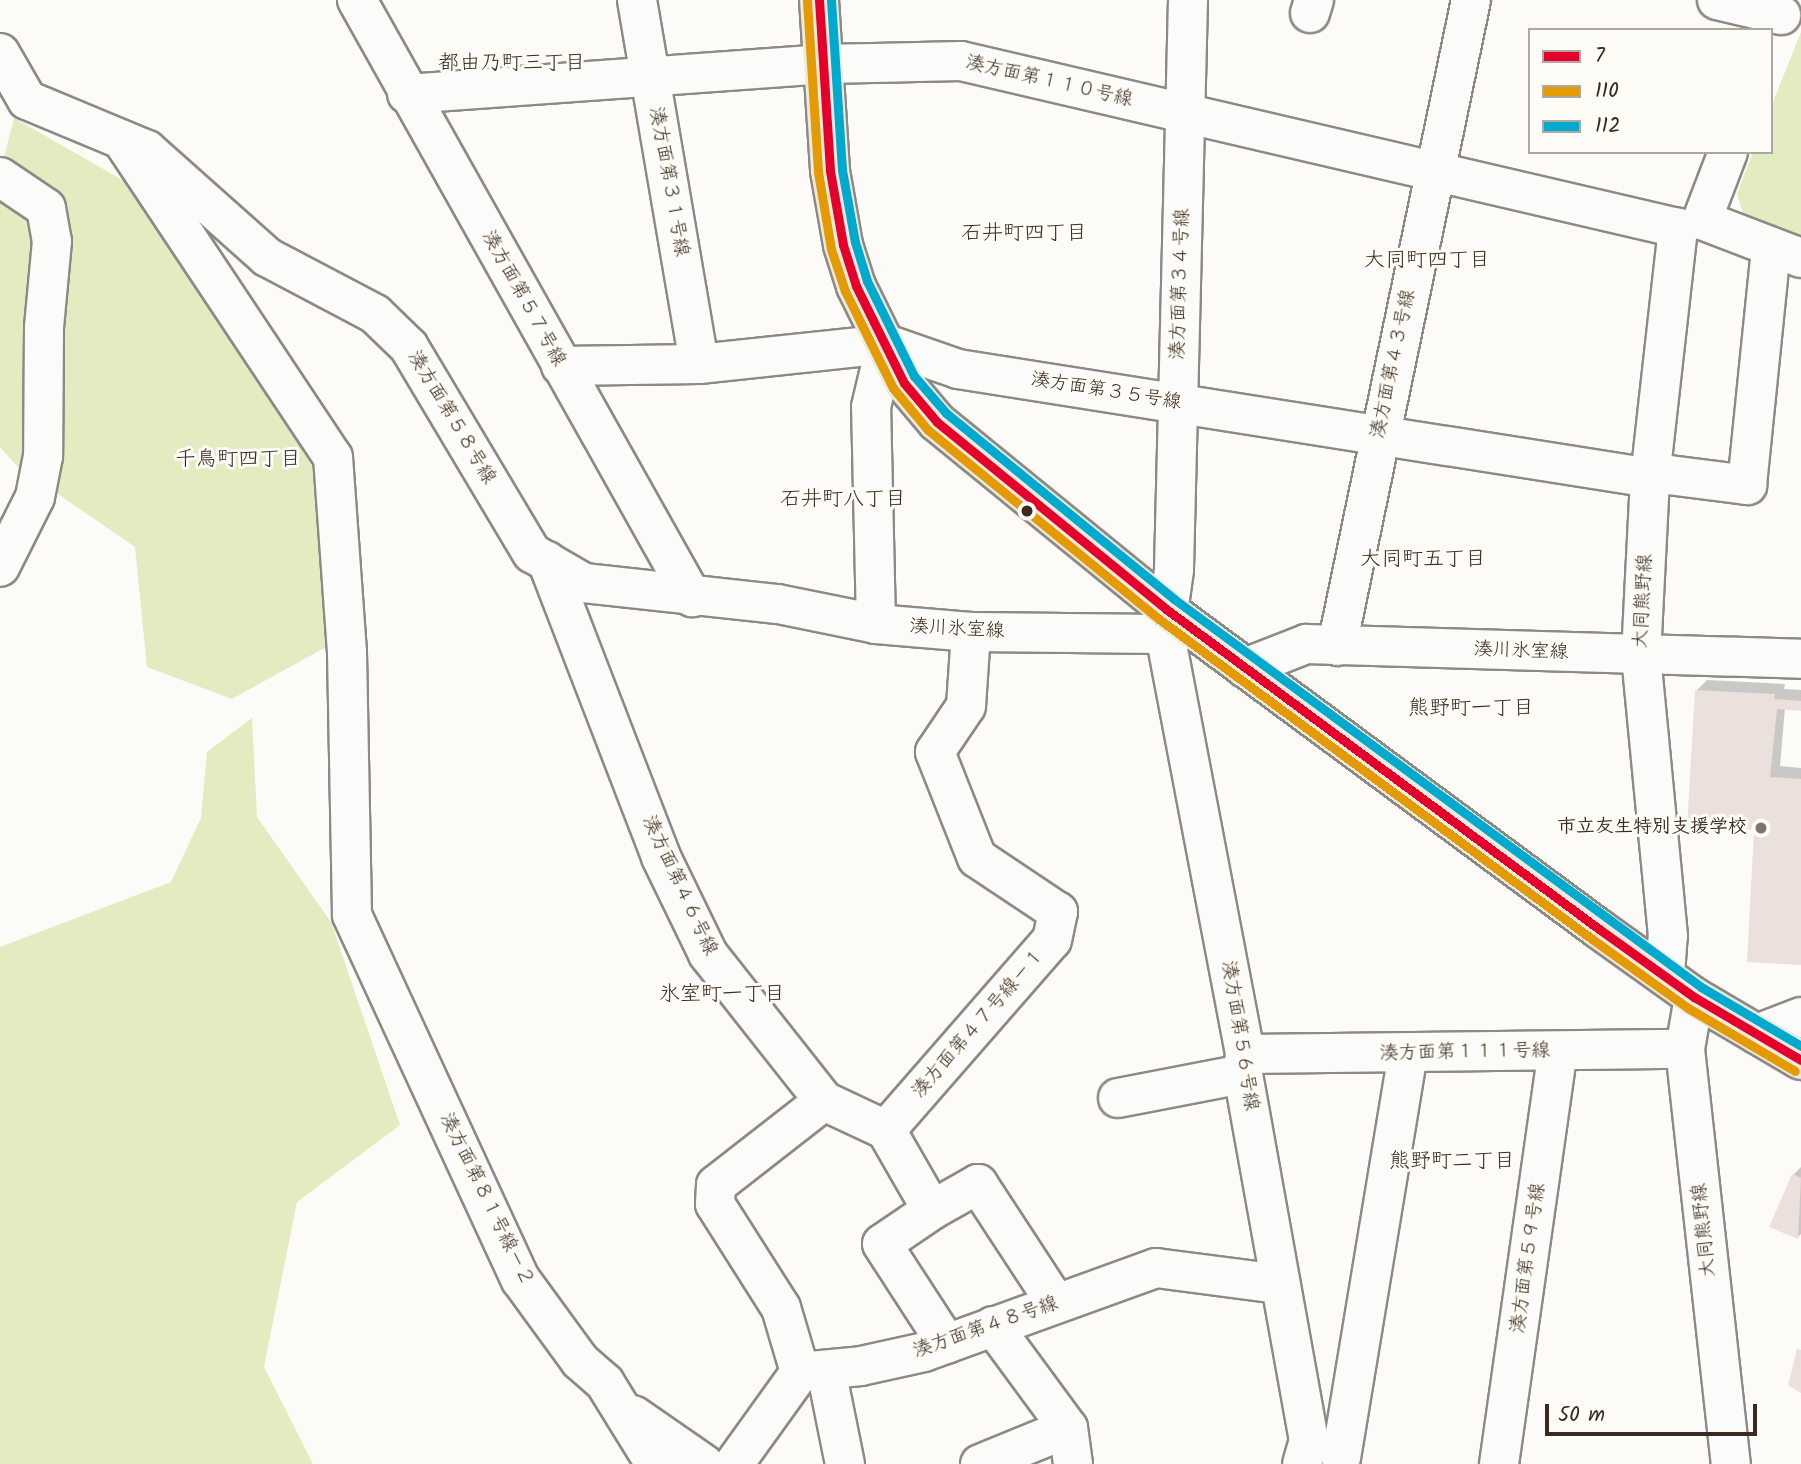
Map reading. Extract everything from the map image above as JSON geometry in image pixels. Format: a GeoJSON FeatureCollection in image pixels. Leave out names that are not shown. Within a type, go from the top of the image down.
{"type":"FeatureCollection","features":[{"type":"Feature","properties":{"kind":"main road"},"geometry":{"type":"LineString","coordinates":[[819,0],[830,170],[843,245],[856,286],[904,383],[936,422],[1165,622],[1245,667],[1679,986],[1801,1060]]}},
{"type":"Feature","properties":{"kind":"street","name":"湊方面第５７号線"},"geometry":{"type":"LineString","coordinates":[[357,0],[407,94],[692,597]]}},
{"type":"Feature","properties":{"kind":"street","name":"湊方面第３１号線"},"geometry":{"type":"LineString","coordinates":[[638,0],[699,364]]}},
{"type":"Feature","properties":{"kind":"street","name":"湊方面第３４号線"},"geometry":{"type":"LineString","coordinates":[[1165,622],[1174,570],[1188,0]]}},
{"type":"Feature","properties":{"kind":"street","name":"湊方面第４３号線"},"geometry":{"type":"LineString","coordinates":[[1336,646],[1433,171],[1471,0]]}},
{"type":"Feature","properties":{"kind":"street"},"geometry":{"type":"LineString","coordinates":[[1717,0],[1780,19]]}},
{"type":"Feature","properties":{"kind":"street","name":"湊方面第５８号線"},"geometry":{"type":"LineString","coordinates":[[0,53],[27,100],[147,150],[267,257],[375,314],[409,347],[532,553],[584,583],[692,597],[778,604],[876,624]]}},
{"type":"Feature","properties":{"kind":"street","name":"湊方面第１１０号線"},"geometry":{"type":"LineString","coordinates":[[407,94],[822,64],[961,61],[1433,171],[1690,224],[1786,252]]}},
{"type":"Feature","properties":{"kind":"street","name":"湊方面第８１号線－２"},"geometry":{"type":"LineString","coordinates":[[122,140],[333,457],[347,653],[352,915],[521,1280],[620,1405],[655,1464]]}},
{"type":"Feature","properties":{"kind":"street","name":"大同熊野線"},"geometry":{"type":"LineString","coordinates":[[1727,154],[1690,224],[1650,478],[1641,656],[1668,936],[1679,986],[1731,1464]]}},
{"type":"Feature","properties":{"kind":"street"},"geometry":{"type":"LineString","coordinates":[[0,177],[46,208],[52,241],[44,328],[43,456],[35,497],[10,518],[0,567]]}},
{"type":"Feature","properties":{"kind":"street","name":"湊方面第３５号線"},"geometry":{"type":"LineString","coordinates":[[561,366],[699,364],[886,344],[958,369],[1650,478],[1669,475],[1747,485],[1786,252]]}},
{"type":"Feature","properties":{"kind":"street"},"geometry":{"type":"LineString","coordinates":[[876,624],[871,407],[886,344]]}},
{"type":"Feature","properties":{"kind":"street","name":"湊方面第４６号線"},"geometry":{"type":"LineString","coordinates":[[547,561],[661,857],[708,954],[824,1101],[886,1130]]}},
{"type":"Feature","properties":{"kind":"street","name":"湊川氷室線"},"geometry":{"type":"LineString","coordinates":[[876,624],[971,632],[1165,622]]}},
{"type":"Feature","properties":{"kind":"street","name":"湊方面第５６号線"},"geometry":{"type":"LineString","coordinates":[[1165,622],[1244,1064],[1280,1284],[1326,1456]]}},
{"type":"Feature","properties":{"kind":"street","name":"湊方面第４７号線－１"},"geometry":{"type":"LineString","coordinates":[[886,1130],[1052,940],[1058,912],[977,858],[935,752],[966,706],[971,632]]}},
{"type":"Feature","properties":{"kind":"street","name":"湊川氷室線"},"geometry":{"type":"LineString","coordinates":[[1245,667],[1306,644],[1801,659]]}},
{"type":"Feature","properties":{"kind":"street"},"geometry":{"type":"LineString","coordinates":[[1757,1034],[1801,1017]]}},
{"type":"Feature","properties":{"kind":"street","name":"湊方面第１１１号線"},"geometry":{"type":"LineString","coordinates":[[1118,1098],[1244,1064],[1408,1054],[1685,1049]]}},
{"type":"Feature","properties":{"kind":"street","name":"湊方面第５９号線"},"geometry":{"type":"LineString","coordinates":[[1499,1464],[1558,1052]]}},
{"type":"Feature","properties":{"kind":"street"},"geometry":{"type":"LineString","coordinates":[[1326,1456],[1408,1054]]}},
{"type":"Feature","properties":{"kind":"street"},"geometry":{"type":"LineString","coordinates":[[824,1101],[716,1185],[715,1204],[781,1308],[813,1371],[845,1464]]}},
{"type":"Feature","properties":{"kind":"street"},"geometry":{"type":"LineString","coordinates":[[886,1130],[932,1210]]}},
{"type":"Feature","properties":{"kind":"street"},"geometry":{"type":"LineString","coordinates":[[947,1344],[882,1244],[932,1210],[978,1184],[1056,1303]]}},
{"type":"Feature","properties":{"kind":"street","name":"湊方面第４８号線"},"geometry":{"type":"LineString","coordinates":[[813,1371],[861,1366],[947,1344],[1156,1268],[1280,1284]]}},
{"type":"Feature","properties":{"kind":"street"},"geometry":{"type":"LineString","coordinates":[[980,1464],[1070,1446],[993,1326]]}},
{"type":"Feature","properties":{"kind":"street"},"geometry":{"type":"LineString","coordinates":[[734,1464],[761,1423],[813,1371]]}},
{"type":"Feature","properties":{"kind":"street"},"geometry":{"type":"LineString","coordinates":[[620,1405],[704,1464]]}},
{"type":"Feature","properties":{"kind":"street"},"geometry":{"type":"LineString","coordinates":[[761,1423],[767,1464]]}},
{"type":"Feature","properties":{"kind":"green space"},"geometry":{"type":"Polygon","coordinates":[[[1801,32],[1801,236],[1743,213],[1737,194],[1752,154],[1773,154],[1773,102],[1801,32]]]}},
{"type":"Feature","properties":{"kind":"green space"},"geometry":{"type":"Polygon","coordinates":[[[14,118],[133,186],[256,370],[314,470],[326,647],[232,699],[147,667],[135,547],[16,465],[0,447],[0,174],[14,118]]]}},
{"type":"Feature","properties":{"kind":"green space"},"geometry":{"type":"Polygon","coordinates":[[[252,718],[257,817],[331,922],[400,1125],[297,1202],[264,1367],[313,1464],[0,1464],[0,947],[171,882],[201,818],[207,752],[252,718]]]}},
{"type":"Feature","properties":{"kind":"building","name":"市立友生特別支援学校"},"geometry":{"type":"Polygon","coordinates":[[[1695,690],[1775,694],[1774,699],[1801,701],[1801,711],[1777,709],[1770,777],[1801,779],[1801,965],[1747,962],[1754,830],[1687,827],[1695,690]]]}},
{"type":"Feature","properties":{"kind":"building"},"geometry":{"type":"Polygon","coordinates":[[[1792,1174],[1801,1178],[1798,1239],[1769,1227],[1792,1174]]]}},
{"type":"Feature","properties":{"kind":"building"},"geometry":{"type":"Polygon","coordinates":[[[1797,1349],[1801,1350],[1801,1393],[1788,1385],[1797,1349]]]}},
{"type":"Feature","properties":{"kind":"transit line","name":"7"},"geometry":{"type":"LineString","coordinates":[[819,0],[830,171],[843,245],[856,286],[904,383],[937,422],[1166,609],[1599,929],[1694,997],[1801,1060]]}},
{"type":"Feature","properties":{"kind":"transit line","name":"112"},"geometry":{"type":"LineString","coordinates":[[831,0],[842,170],[855,242],[867,281],[914,376],[946,413],[1174,599],[1701,987],[1801,1046]]}},
{"type":"Feature","properties":{"kind":"transit line","name":"110"},"geometry":{"type":"LineString","coordinates":[[807,1],[818,172],[831,249],[845,291],[893,388],[928,430],[1159,619],[1688,1008],[1795,1071]]}},
{"type":"Feature","properties":{"kind":"place","name":"市立友生特別支援学校"},"geometry":{"type":"Point","coordinates":[1761,828]}},
{"type":"Feature","properties":{"kind":"district","name":"都由乃町三丁目"},"geometry":{"type":"Point","coordinates":[512,64]}},
{"type":"Feature","properties":{"kind":"district","name":"石井町四丁目"},"geometry":{"type":"Point","coordinates":[1024,234]}},
{"type":"Feature","properties":{"kind":"district","name":"大同町四丁目"},"geometry":{"type":"Point","coordinates":[1427,261]}},
{"type":"Feature","properties":{"kind":"district","name":"千鳥町四丁目"},"geometry":{"type":"Point","coordinates":[238,460]}},
{"type":"Feature","properties":{"kind":"district","name":"石井町八丁目"},"geometry":{"type":"Point","coordinates":[843,500]}},
{"type":"Feature","properties":{"kind":"district","name":"大同町五丁目"},"geometry":{"type":"Point","coordinates":[1423,560]}},
{"type":"Feature","properties":{"kind":"district","name":"熊野町一丁目"},"geometry":{"type":"Point","coordinates":[1471,709]}},
{"type":"Feature","properties":{"kind":"district","name":"氷室町一丁目"},"geometry":{"type":"Point","coordinates":[722,995]}},
{"type":"Feature","properties":{"kind":"district","name":"熊野町二丁目"},"geometry":{"type":"Point","coordinates":[1452,1162]}}]}
